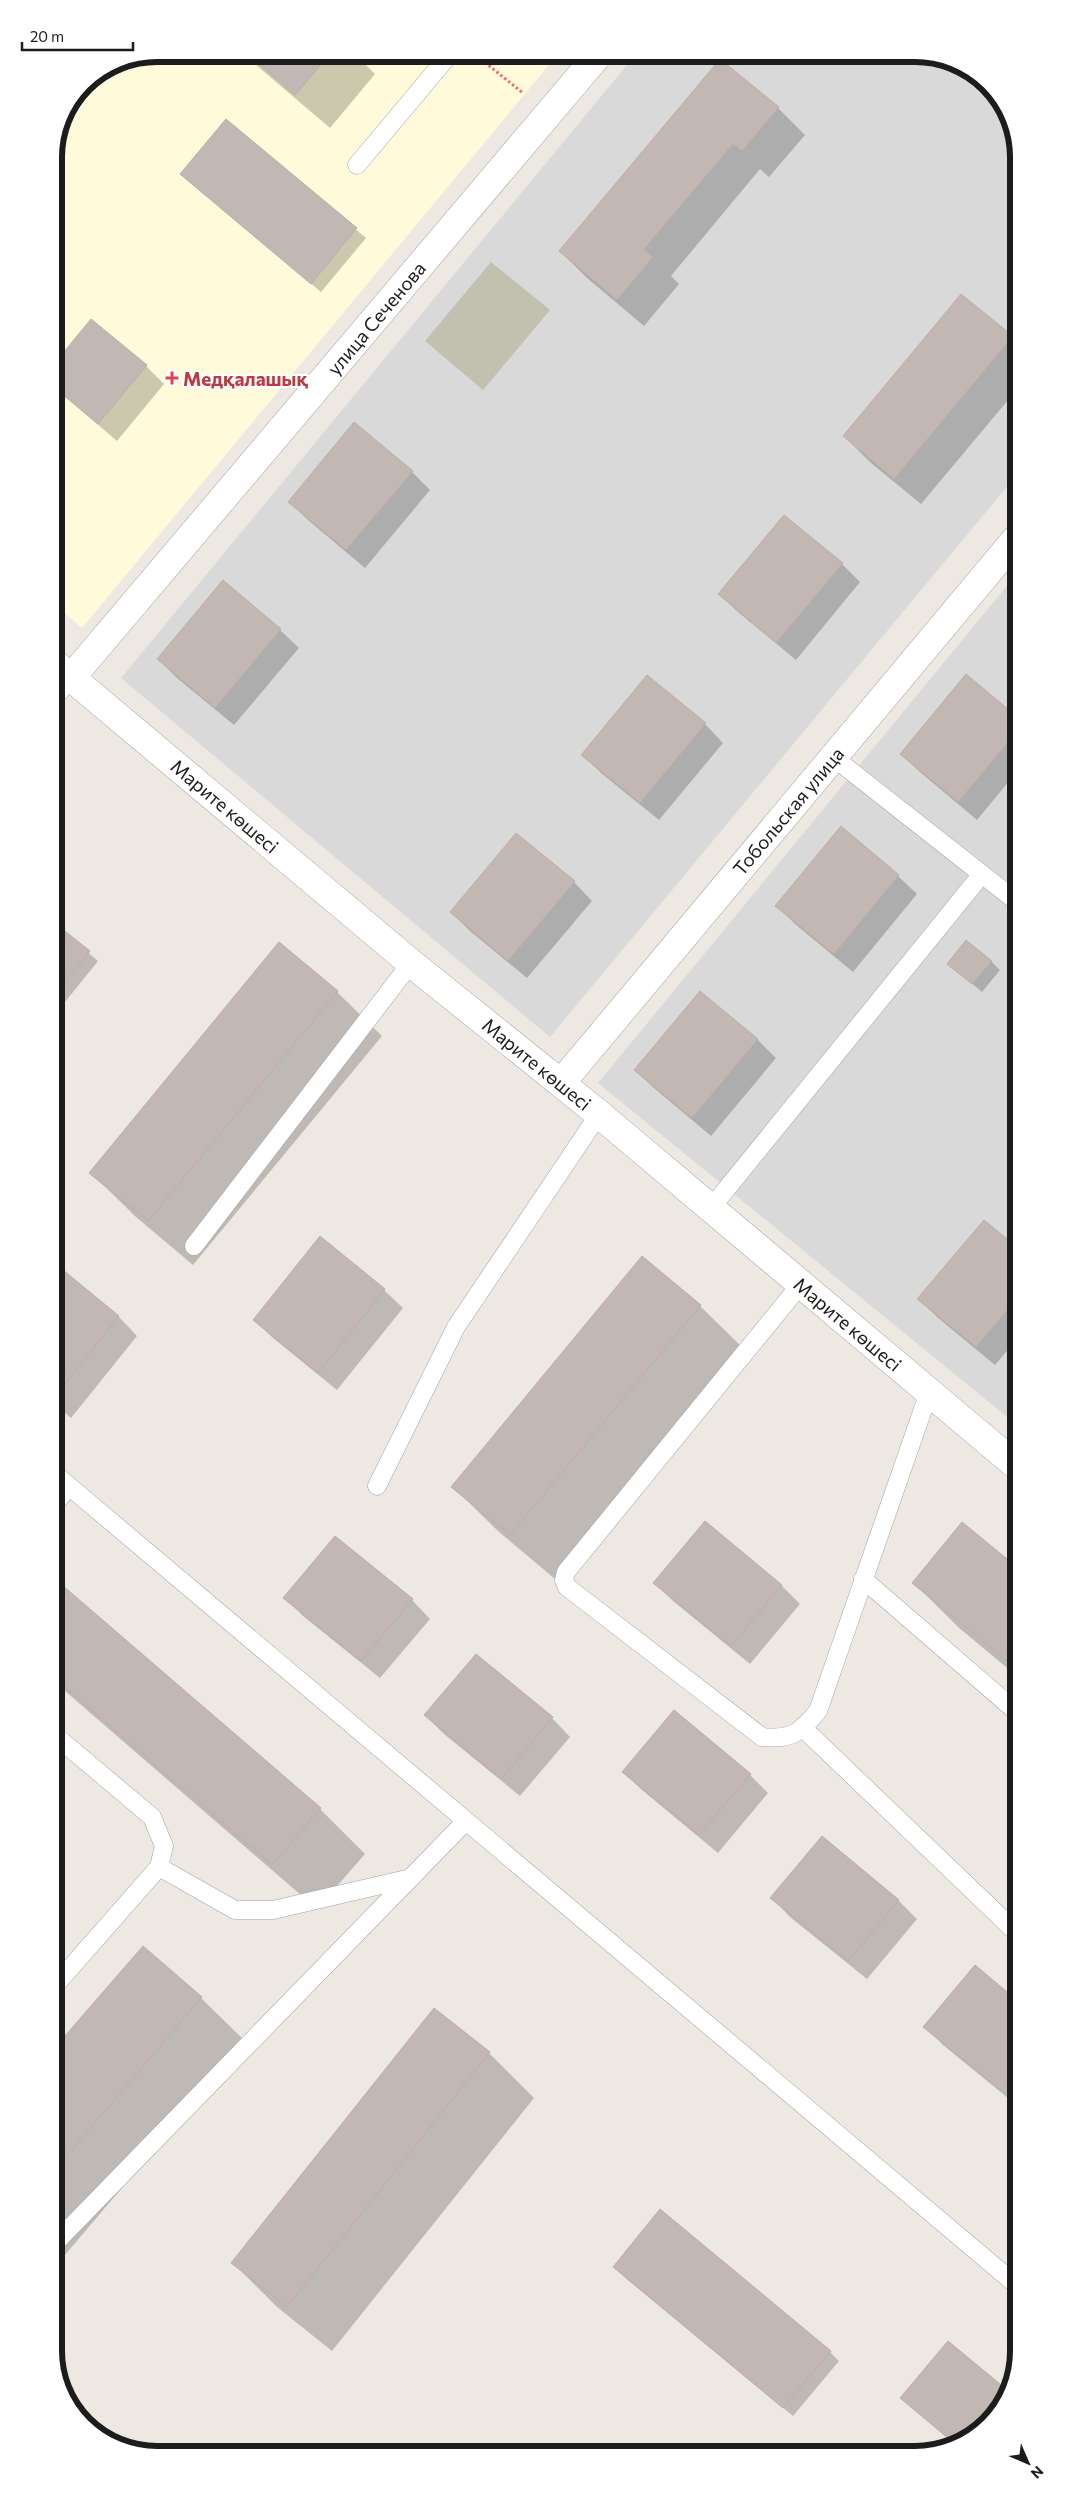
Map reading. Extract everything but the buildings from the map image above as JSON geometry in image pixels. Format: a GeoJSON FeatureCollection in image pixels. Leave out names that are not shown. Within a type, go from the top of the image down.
{"type":"FeatureCollection","features":[{"type":"Feature","properties":{"kind":"street","name":"улица Сеченова"},"geometry":{"type":"LineString","coordinates":[[63,678],[591,63]]}},
{"type":"Feature","properties":{"kind":"street","name":"Тобольская улица"},"geometry":{"type":"LineString","coordinates":[[561,1083],[1010,546]]}},
{"type":"Feature","properties":{"kind":"street","name":"Марите көшесі"},"geometry":{"type":"LineString","coordinates":[[63,681],[599,1114],[1010,1460]]}},
{"type":"Feature","properties":{"kind":"lane"},"geometry":{"type":"LineString","coordinates":[[357,164],[442,63]]}},
{"type":"Feature","properties":{"kind":"lane"},"geometry":{"type":"LineString","coordinates":[[834,757],[1010,896]]}},
{"type":"Feature","properties":{"kind":"lane"},"geometry":{"type":"LineString","coordinates":[[711,1208],[982,874]]}},
{"type":"Feature","properties":{"kind":"lane"},"geometry":{"type":"LineString","coordinates":[[194,1246],[411,963]]}},
{"type":"Feature","properties":{"kind":"lane"},"geometry":{"type":"LineString","coordinates":[[377,1486],[456,1327],[599,1114]]}},
{"type":"Feature","properties":{"kind":"lane"},"geometry":{"type":"LineString","coordinates":[[801,1284],[566,1572],[564,1580],[567,1586],[762,1737],[782,1739],[804,1729],[818,1711],[929,1392]]}},
{"type":"Feature","properties":{"kind":"lane"},"geometry":{"type":"LineString","coordinates":[[63,1482],[1010,2279]]}},
{"type":"Feature","properties":{"kind":"lane"},"geometry":{"type":"LineString","coordinates":[[863,1579],[1010,1707]]}},
{"type":"Feature","properties":{"kind":"lane"},"geometry":{"type":"LineString","coordinates":[[804,1729],[1010,1926]]}},
{"type":"Feature","properties":{"kind":"lane"},"geometry":{"type":"LineString","coordinates":[[62,1742],[152,1817],[164,1846],[159,1867],[62,1977]]}},
{"type":"Feature","properties":{"kind":"lane"},"geometry":{"type":"LineString","coordinates":[[62,2236],[466,1821]]}},
{"type":"Feature","properties":{"kind":"lane"},"geometry":{"type":"LineString","coordinates":[[159,1867],[235,1910],[273,1910],[412,1878]]}},
{"type":"Feature","properties":{"kind":"path"},"geometry":{"type":"LineString","coordinates":[[486,63],[548,114]]}},
{"type":"Feature","properties":{"kind":"shaded area","name":"Медқалашық"},"geometry":{"type":"Polygon","coordinates":[[[151,63],[551,63],[82,628],[63,612],[63,151],[64,139],[70,121],[78,105],[90,90],[105,78],[121,70],[139,64],[151,63]]]}},
{"type":"Feature","properties":{"kind":"shaded area"},"geometry":{"type":"Polygon","coordinates":[[[629,63],[934,64],[963,75],[983,90],[995,105],[1001,115],[1009,139],[1010,151],[1010,483],[550,1037],[121,678],[629,63]]]}},
{"type":"Feature","properties":{"kind":"shaded area"},"geometry":{"type":"Polygon","coordinates":[[[491,262],[550,310],[483,390],[425,341],[491,262]]]}},
{"type":"Feature","properties":{"kind":"shaded area"},"geometry":{"type":"Polygon","coordinates":[[[1010,582],[1010,1419],[598,1083],[1010,582]]]}},
{"type":"Feature","properties":{"kind":"place","name":"Медқалашық"},"geometry":{"type":"Point","coordinates":[172,378]}}]}
